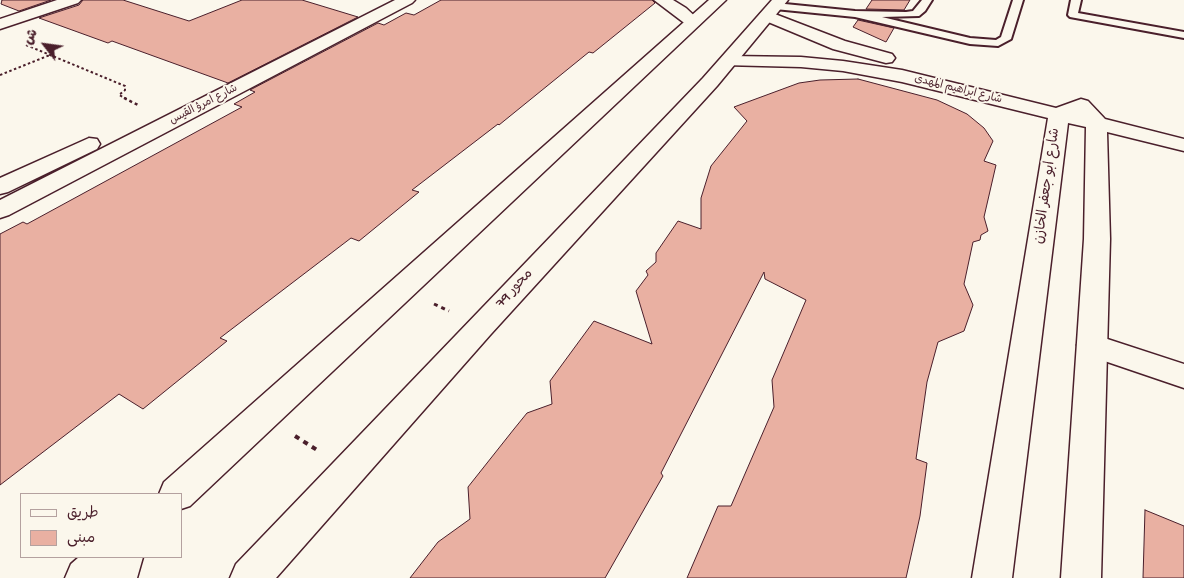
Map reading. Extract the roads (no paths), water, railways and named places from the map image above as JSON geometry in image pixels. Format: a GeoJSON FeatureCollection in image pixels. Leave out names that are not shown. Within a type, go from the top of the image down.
{"type":"FeatureCollection","features":[{"type":"Feature","properties":{"kind":"street"},"geometry":{"type":"LineString","coordinates":[[0,24],[73,0]]}},
{"type":"Feature","properties":{"kind":"street","name":"شارع امرؤ القيس"},"geometry":{"type":"LineString","coordinates":[[0,188],[379,0]]}},
{"type":"Feature","properties":{"kind":"street","name":"شارع امرؤ القيس"},"geometry":{"type":"LineString","coordinates":[[0,210],[407,0]]}},
{"type":"Feature","properties":{"kind":"street"},"geometry":{"type":"LineString","coordinates":[[662,0],[693,22]]}},
{"type":"Feature","properties":{"kind":"street"},"geometry":{"type":"LineString","coordinates":[[178,493],[718,0]]}},
{"type":"Feature","properties":{"kind":"street","name":"محور 79"},"geometry":{"type":"LineString","coordinates":[[253,574],[349,468],[728,61],[774,7]]}},
{"type":"Feature","properties":{"kind":"street","name":"شارع ابراهيم المهدى"},"geometry":{"type":"LineString","coordinates":[[774,7],[839,45],[1184,145]]}},
{"type":"Feature","properties":{"kind":"street","name":"شارع ابراهيم المهدى"},"geometry":{"type":"LineString","coordinates":[[728,61],[801,62],[852,68],[902,76],[1078,115],[1184,130]]}},
{"type":"Feature","properties":{"kind":"street"},"geometry":{"type":"LineString","coordinates":[[1078,115],[1097,239],[1080,578]]}},
{"type":"Feature","properties":{"kind":"street","name":"شارع ابو جعفر الخازن"},"geometry":{"type":"LineString","coordinates":[[992,578],[1078,115]]}},
{"type":"Feature","properties":{"kind":"street"},"geometry":{"type":"LineString","coordinates":[[1092,345],[1184,376]]}},
{"type":"Feature","properties":{"kind":"street"},"geometry":{"type":"LineString","coordinates":[[85,578],[107,558]]}},
{"type":"Feature","properties":{"kind":"street"},"geometry":{"type":"LineString","coordinates":[[117,578],[124,558]]}},
{"type":"Feature","properties":{"kind":"lane"},"geometry":{"type":"LineString","coordinates":[[774,7],[854,14],[916,14],[922,10],[927,0]]}},
{"type":"Feature","properties":{"kind":"lane"},"geometry":{"type":"LineString","coordinates":[[854,14],[970,41],[998,43],[1006,40],[1018,0]]}},
{"type":"Feature","properties":{"kind":"lane"},"geometry":{"type":"LineString","coordinates":[[1076,0],[1073,15],[1184,36]]}}]}
